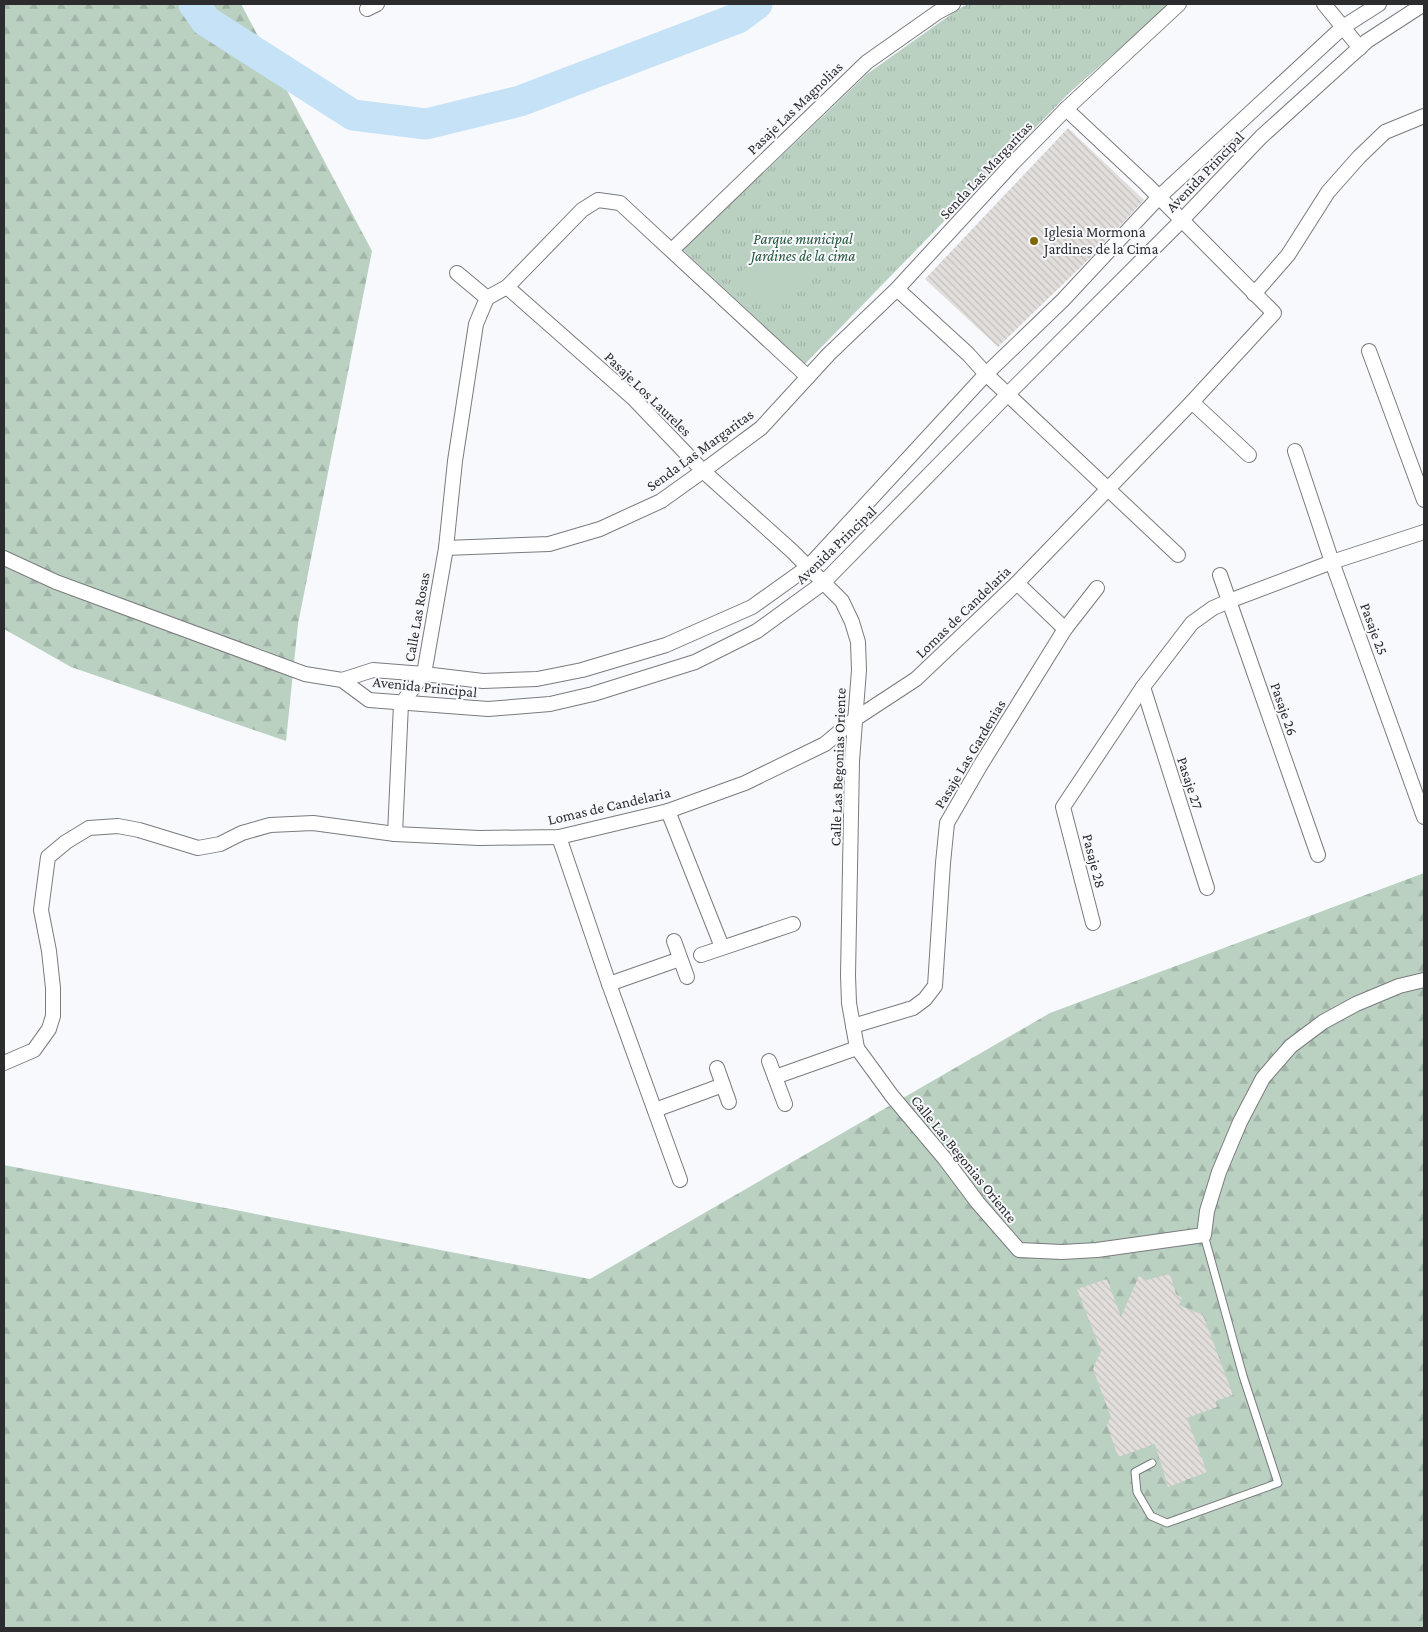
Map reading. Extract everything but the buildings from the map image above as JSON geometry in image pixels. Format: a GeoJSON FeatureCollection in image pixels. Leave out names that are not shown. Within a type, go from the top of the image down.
{"type":"FeatureCollection","features":[{"type":"Feature","properties":{"kind":"street","name":"Pasaje Las Magnolias"},"geometry":{"type":"LineString","coordinates":[[672,250],[867,62],[938,12],[953,4]]}},
{"type":"Feature","properties":{"kind":"street","name":"Senda Las Margaritas"},"geometry":{"type":"LineString","coordinates":[[446,548],[549,544],[600,529],[661,501],[761,428],[808,377],[896,289],[1066,109],[1179,4]]}},
{"type":"Feature","properties":{"kind":"street"},"geometry":{"type":"LineString","coordinates":[[1324,4],[1360,48]]}},
{"type":"Feature","properties":{"kind":"street","name":"Avenida Principal"},"geometry":{"type":"LineString","coordinates":[[342,680],[372,670],[483,681],[537,679],[582,670],[666,645],[752,607],[808,567],[986,374],[1062,300],[1159,197],[1343,27],[1379,4]]}},
{"type":"Feature","properties":{"kind":"street","name":"Avenida Principal"},"geometry":{"type":"LineString","coordinates":[[342,680],[369,700],[401,704],[488,709],[550,704],[593,694],[696,662],[757,630],[823,583],[1181,221],[1261,137],[1367,41],[1424,4]]}},
{"type":"Feature","properties":{"kind":"street","name":"Lomas de Candelaria"},"geometry":{"type":"LineString","coordinates":[[4,1064],[34,1050],[49,1030],[53,1016],[52,979],[41,910],[48,857],[66,842],[89,828],[118,826],[140,830],[198,848],[220,844],[242,833],[270,824],[314,823],[395,834],[479,838],[559,837],[668,811],[745,783],[825,744],[855,719],[916,679],[1017,583],[1192,402],[1274,312],[1159,197],[1066,109]]}},
{"type":"Feature","properties":{"kind":"street"},"geometry":{"type":"LineString","coordinates":[[1254,294],[1288,255],[1328,192],[1359,157],[1385,132],[1424,116]]}},
{"type":"Feature","properties":{"kind":"street"},"geometry":{"type":"LineString","coordinates":[[446,548],[455,461],[476,324],[487,298],[507,287],[582,210],[598,200],[620,203],[808,377]]}},
{"type":"Feature","properties":{"kind":"street"},"geometry":{"type":"LineString","coordinates":[[457,274],[487,298]]}},
{"type":"Feature","properties":{"kind":"street","name":"Pasaje Los Laureles"},"geometry":{"type":"LineString","coordinates":[[507,287],[633,398],[703,471],[808,567]]}},
{"type":"Feature","properties":{"kind":"street"},"geometry":{"type":"LineString","coordinates":[[896,289],[968,354],[986,374],[1178,555]]}},
{"type":"Feature","properties":{"kind":"street"},"geometry":{"type":"LineString","coordinates":[[1369,351],[1424,500]]}},
{"type":"Feature","properties":{"kind":"street"},"geometry":{"type":"LineString","coordinates":[[1192,402],[1249,455]]}},
{"type":"Feature","properties":{"kind":"street","name":"Pasaje 25"},"geometry":{"type":"LineString","coordinates":[[1295,451],[1332,562],[1424,817]]}},
{"type":"Feature","properties":{"kind":"street"},"geometry":{"type":"LineString","coordinates":[[1143,687],[1192,623],[1213,608],[1332,562],[1424,532]]}},
{"type":"Feature","properties":{"kind":"street","name":"Calle Las Rosas"},"geometry":{"type":"LineString","coordinates":[[401,704],[424,674],[446,548]]}},
{"type":"Feature","properties":{"kind":"street"},"geometry":{"type":"LineString","coordinates":[[4,558],[56,582],[305,674],[342,680]]}},
{"type":"Feature","properties":{"kind":"street","name":"Calle Las Begonias Oriente"},"geometry":{"type":"LineString","coordinates":[[808,567],[842,601],[852,622],[858,642],[859,670],[855,719],[848,975],[849,1003],[857,1048],[892,1096],[945,1159],[978,1203],[1020,1250],[1062,1252],[1097,1250],[1204,1235]]}},
{"type":"Feature","properties":{"kind":"street","name":"Pasaje 26"},"geometry":{"type":"LineString","coordinates":[[1220,575],[1318,855]]}},
{"type":"Feature","properties":{"kind":"street"},"geometry":{"type":"LineString","coordinates":[[1017,583],[1065,629]]}},
{"type":"Feature","properties":{"kind":"street","name":"Pasaje Las Gardenias"},"geometry":{"type":"LineString","coordinates":[[853,1026],[913,1008],[935,986],[947,822],[1065,629],[1097,588]]}},
{"type":"Feature","properties":{"kind":"street","name":"Pasaje 28"},"geometry":{"type":"LineString","coordinates":[[1093,923],[1063,807],[1143,687]]}},
{"type":"Feature","properties":{"kind":"street","name":"Pasaje 27"},"geometry":{"type":"LineString","coordinates":[[1143,687],[1207,888]]}},
{"type":"Feature","properties":{"kind":"street"},"geometry":{"type":"LineString","coordinates":[[395,834],[401,704]]}},
{"type":"Feature","properties":{"kind":"street"},"geometry":{"type":"LineString","coordinates":[[668,811],[722,947]]}},
{"type":"Feature","properties":{"kind":"street"},"geometry":{"type":"LineString","coordinates":[[559,837],[609,984],[680,1180]]}},
{"type":"Feature","properties":{"kind":"street"},"geometry":{"type":"LineString","coordinates":[[701,955],[793,924]]}},
{"type":"Feature","properties":{"kind":"street"},"geometry":{"type":"LineString","coordinates":[[674,940],[687,976]]}},
{"type":"Feature","properties":{"kind":"street"},"geometry":{"type":"LineString","coordinates":[[609,984],[680,959]]}},
{"type":"Feature","properties":{"kind":"street"},"geometry":{"type":"LineString","coordinates":[[1204,1235],[1208,1211],[1220,1172],[1240,1122],[1263,1078],[1291,1046],[1323,1022],[1356,1004],[1391,990],[1424,980]]}},
{"type":"Feature","properties":{"kind":"street"},"geometry":{"type":"LineString","coordinates":[[775,1077],[857,1048]]}},
{"type":"Feature","properties":{"kind":"street"},"geometry":{"type":"LineString","coordinates":[[769,1061],[785,1104]]}},
{"type":"Feature","properties":{"kind":"street"},"geometry":{"type":"LineString","coordinates":[[718,1068],[729,1102]]}},
{"type":"Feature","properties":{"kind":"street"},"geometry":{"type":"LineString","coordinates":[[654,1110],[723,1085]]}},
{"type":"Feature","properties":{"kind":"lane"},"geometry":{"type":"LineString","coordinates":[[1152,1463],[1135,1472],[1137,1492],[1151,1516],[1167,1523],[1278,1482],[1243,1376],[1204,1235]]}},
{"type":"Feature","properties":{"kind":"green space"},"geometry":{"type":"Polygon","coordinates":[[[4,4],[241,4],[372,251],[298,624],[286,741],[71,667],[4,629],[4,4]]]}},
{"type":"Feature","properties":{"kind":"green space","name":"Parque municipal Jardines de la cima"},"geometry":{"type":"Polygon","coordinates":[[[968,4],[1170,4],[1068,94],[805,364],[683,250],[867,74],[968,4]]]}},
{"type":"Feature","properties":{"kind":"green space"},"geometry":{"type":"Polygon","coordinates":[[[779,230],[812,266],[772,312],[737,277],[779,230]]]}},
{"type":"Feature","properties":{"kind":"green space"},"geometry":{"type":"Polygon","coordinates":[[[1424,873],[1424,1628],[4,1628],[4,1165],[590,1279],[1050,1013],[1424,873]]]}},
{"type":"Feature","properties":{"kind":"waterway"},"geometry":{"type":"LineString","coordinates":[[194,4],[206,21],[353,115],[426,124],[520,101],[738,18],[757,4]]}},
{"type":"Feature","properties":{"kind":"place","name":"Iglesia Mormona Jardines de la Cima"},"geometry":{"type":"Point","coordinates":[1034,241]}}]}
